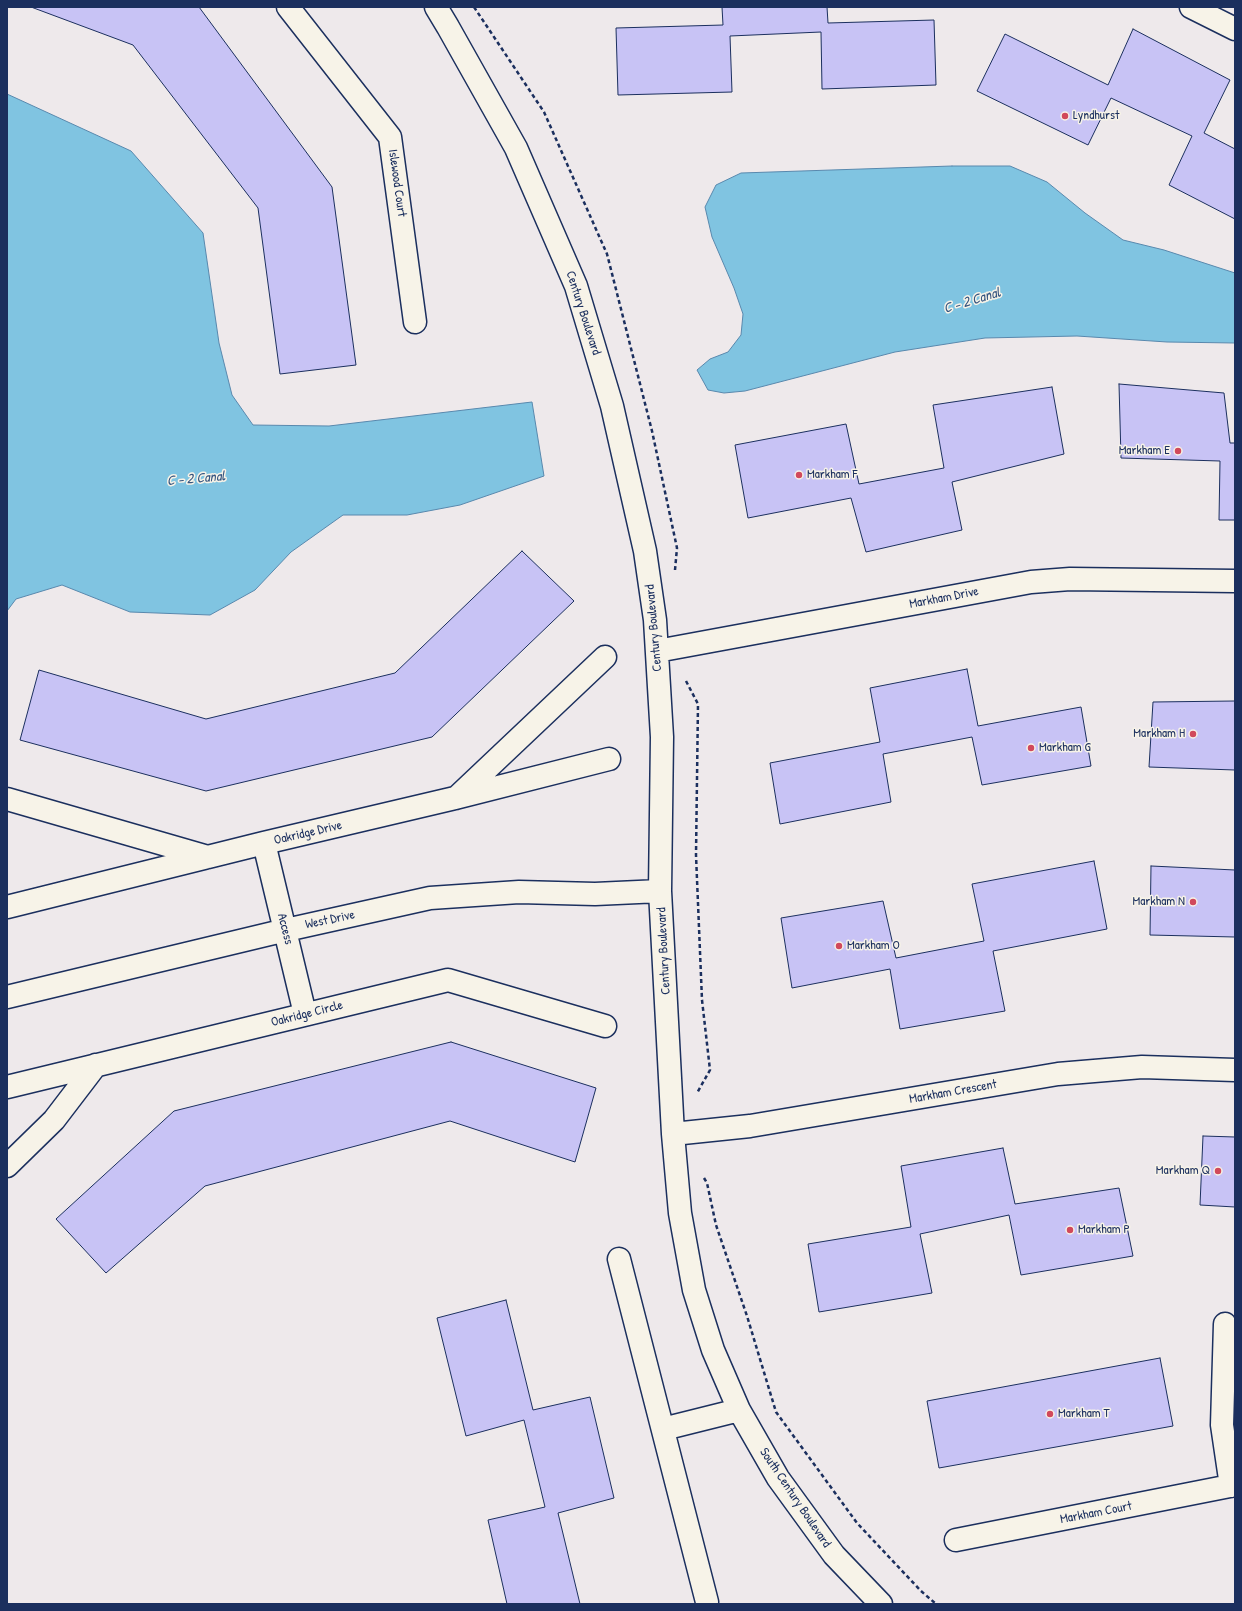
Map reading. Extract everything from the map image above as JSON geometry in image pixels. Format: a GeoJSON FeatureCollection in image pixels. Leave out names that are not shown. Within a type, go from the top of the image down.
{"type":"FeatureCollection","features":[{"type":"Feature","properties":{"kind":"street","name":"Islewood Court"},"geometry":{"type":"LineString","coordinates":[[288,7],[390,137],[415,322]]}},
{"type":"Feature","properties":{"kind":"street","name":"Century Boulevard"},"geometry":{"type":"LineString","coordinates":[[436,7],[516,148],[576,286],[612,406],[645,551],[655,620],[662,737],[660,891],[673,1134],[680,1213],[694,1290]]}},
{"type":"Feature","properties":{"kind":"street"},"geometry":{"type":"LineString","coordinates":[[1192,7],[1235,29]]}},
{"type":"Feature","properties":{"kind":"street","name":"Markham Drive"},"geometry":{"type":"LineString","coordinates":[[657,651],[1031,582],[1070,579],[1235,581]]}},
{"type":"Feature","properties":{"kind":"street"},"geometry":{"type":"LineString","coordinates":[[455,798],[605,657]]}},
{"type":"Feature","properties":{"kind":"street","name":"Oakridge Drive"},"geometry":{"type":"LineString","coordinates":[[7,907],[609,759]]}},
{"type":"Feature","properties":{"kind":"street"},"geometry":{"type":"LineString","coordinates":[[7,800],[208,857]]}},
{"type":"Feature","properties":{"kind":"street","name":"Access"},"geometry":{"type":"LineString","coordinates":[[264,843],[305,1014]]}},
{"type":"Feature","properties":{"kind":"street","name":"West Drive"},"geometry":{"type":"LineString","coordinates":[[7,997],[286,930],[430,898],[519,892],[595,894],[660,891]]}},
{"type":"Feature","properties":{"kind":"street","name":"Oakridge Circle"},"geometry":{"type":"LineString","coordinates":[[7,1087],[448,980],[605,1026]]}},
{"type":"Feature","properties":{"kind":"street"},"geometry":{"type":"LineString","coordinates":[[7,1166],[54,1120],[96,1065]]}},
{"type":"Feature","properties":{"kind":"street","name":"Markham Crescent"},"geometry":{"type":"LineString","coordinates":[[673,1134],[750,1126],[1058,1074],[1142,1067],[1235,1070]]}},
{"type":"Feature","properties":{"kind":"street"},"geometry":{"type":"LineString","coordinates":[[619,1258],[707,1602]]}},
{"type":"Feature","properties":{"kind":"street","name":"South Century Boulevard"},"geometry":{"type":"LineString","coordinates":[[694,1290],[713,1350],[739,1410],[778,1478],[829,1548],[881,1604]]}},
{"type":"Feature","properties":{"kind":"street"},"geometry":{"type":"LineString","coordinates":[[1225,1324],[1222,1425],[1233,1486]]}},
{"type":"Feature","properties":{"kind":"street"},"geometry":{"type":"LineString","coordinates":[[663,1430],[739,1410]]}},
{"type":"Feature","properties":{"kind":"street","name":"Markham Court"},"geometry":{"type":"LineString","coordinates":[[956,1540],[1233,1486]]}},
{"type":"Feature","properties":{"kind":"path"},"geometry":{"type":"LineString","coordinates":[[685,680],[698,704],[696,855],[702,1000],[710,1070],[694,1098]]}},
{"type":"Feature","properties":{"kind":"path"},"geometry":{"type":"LineString","coordinates":[[703,1176],[707,1183],[716,1225],[747,1316],[776,1412],[857,1523],[921,1591],[936,1604]]}},
{"type":"Feature","properties":{"kind":"water","name":"C - 2 Canal"},"geometry":{"type":"Polygon","coordinates":[[[7,94],[131,151],[203,233],[219,343],[232,395],[253,425],[329,426],[532,402],[544,476],[460,505],[407,515],[343,515],[291,552],[255,590],[210,615],[130,612],[62,585],[16,599],[7,611],[7,94]]]}},
{"type":"Feature","properties":{"kind":"water","name":"C - 2 Canal"},"geometry":{"type":"Polygon","coordinates":[[[952,166],[1010,166],[1047,182],[1085,213],[1123,240],[1164,250],[1235,273],[1235,343],[1167,342],[1077,336],[985,338],[895,352],[745,391],[724,393],[708,390],[697,370],[710,359],[728,352],[741,335],[743,314],[734,288],[712,237],[705,207],[716,185],[741,173],[952,166]]]}},
{"type":"Feature","properties":{"kind":"building"},"geometry":{"type":"Polygon","coordinates":[[[31,7],[199,7],[332,187],[356,365],[280,374],[258,208],[133,45],[31,7]]]}},
{"type":"Feature","properties":{"kind":"building"},"geometry":{"type":"Polygon","coordinates":[[[722,7],[827,7],[828,23],[934,20],[936,85],[822,89],[821,32],[730,36],[732,92],[618,95],[616,28],[723,25],[722,7]]]}},
{"type":"Feature","properties":{"kind":"building","name":"Lyndhurst"},"geometry":{"type":"Polygon","coordinates":[[[1133,29],[1230,80],[1204,133],[1235,149],[1235,219],[1169,185],[1192,136],[1111,98],[1088,145],[977,91],[1005,34],[1108,85],[1133,29]]]}},
{"type":"Feature","properties":{"kind":"building","name":"Markham E"},"geometry":{"type":"Polygon","coordinates":[[[1119,384],[1224,393],[1230,443],[1235,443],[1235,520],[1219,520],[1220,461],[1121,458],[1119,384]]]}},
{"type":"Feature","properties":{"kind":"building","name":"Markham F"},"geometry":{"type":"Polygon","coordinates":[[[1052,387],[1064,454],[952,482],[962,530],[866,552],[851,498],[748,518],[735,445],[846,424],[859,484],[944,468],[933,405],[1052,387]]]}},
{"type":"Feature","properties":{"kind":"building"},"geometry":{"type":"Polygon","coordinates":[[[522,551],[574,601],[432,737],[206,791],[20,740],[39,670],[206,719],[395,673],[522,551]]]}},
{"type":"Feature","properties":{"kind":"building","name":"Markham G"},"geometry":{"type":"Polygon","coordinates":[[[967,669],[978,726],[1081,707],[1091,766],[982,785],[972,737],[883,754],[891,802],[780,824],[770,763],[880,742],[870,688],[967,669]]]}},
{"type":"Feature","properties":{"kind":"building","name":"Markham H"},"geometry":{"type":"Polygon","coordinates":[[[1235,701],[1235,770],[1149,767],[1153,702],[1235,701]]]}},
{"type":"Feature","properties":{"kind":"building","name":"Markham O"},"geometry":{"type":"Polygon","coordinates":[[[1094,861],[1107,929],[993,951],[1005,1011],[900,1029],[890,969],[792,988],[781,918],[883,901],[896,958],[984,941],[972,884],[1094,861]]]}},
{"type":"Feature","properties":{"kind":"building","name":"Markham N"},"geometry":{"type":"Polygon","coordinates":[[[1151,866],[1235,870],[1235,937],[1150,935],[1151,866]]]}},
{"type":"Feature","properties":{"kind":"building"},"geometry":{"type":"Polygon","coordinates":[[[451,1042],[596,1088],[575,1162],[450,1121],[205,1186],[106,1273],[56,1219],[174,1111],[451,1042]]]}},
{"type":"Feature","properties":{"kind":"building","name":"Markham Q"},"geometry":{"type":"Polygon","coordinates":[[[1203,1136],[1235,1137],[1235,1207],[1200,1205],[1203,1136]]]}},
{"type":"Feature","properties":{"kind":"building","name":"Markham P"},"geometry":{"type":"Polygon","coordinates":[[[1003,1148],[1015,1204],[1119,1188],[1133,1256],[1021,1275],[1009,1215],[920,1234],[932,1293],[819,1312],[808,1244],[911,1227],[901,1166],[1003,1148]]]}},
{"type":"Feature","properties":{"kind":"building"},"geometry":{"type":"Polygon","coordinates":[[[506,1300],[533,1410],[590,1397],[614,1498],[558,1513],[580,1604],[507,1604],[488,1520],[545,1507],[524,1420],[466,1436],[437,1318],[506,1300]]]}},
{"type":"Feature","properties":{"kind":"building","name":"Markham T"},"geometry":{"type":"Polygon","coordinates":[[[1160,1358],[1173,1426],[939,1468],[927,1401],[1160,1358]]]}},
{"type":"Feature","properties":{"kind":"place","name":"Lyndhurst"},"geometry":{"type":"Point","coordinates":[1065,116]}},
{"type":"Feature","properties":{"kind":"place","name":"Markham E"},"geometry":{"type":"Point","coordinates":[1178,451]}},
{"type":"Feature","properties":{"kind":"place","name":"Markham F"},"geometry":{"type":"Point","coordinates":[799,475]}},
{"type":"Feature","properties":{"kind":"place","name":"Markham H"},"geometry":{"type":"Point","coordinates":[1193,734]}},
{"type":"Feature","properties":{"kind":"place","name":"Markham G"},"geometry":{"type":"Point","coordinates":[1031,748]}},
{"type":"Feature","properties":{"kind":"place","name":"Markham N"},"geometry":{"type":"Point","coordinates":[1193,902]}},
{"type":"Feature","properties":{"kind":"place","name":"Markham O"},"geometry":{"type":"Point","coordinates":[839,946]}},
{"type":"Feature","properties":{"kind":"place","name":"Markham Q"},"geometry":{"type":"Point","coordinates":[1218,1171]}},
{"type":"Feature","properties":{"kind":"place","name":"Markham P"},"geometry":{"type":"Point","coordinates":[1070,1230]}},
{"type":"Feature","properties":{"kind":"place","name":"Markham T"},"geometry":{"type":"Point","coordinates":[1050,1414]}}]}
